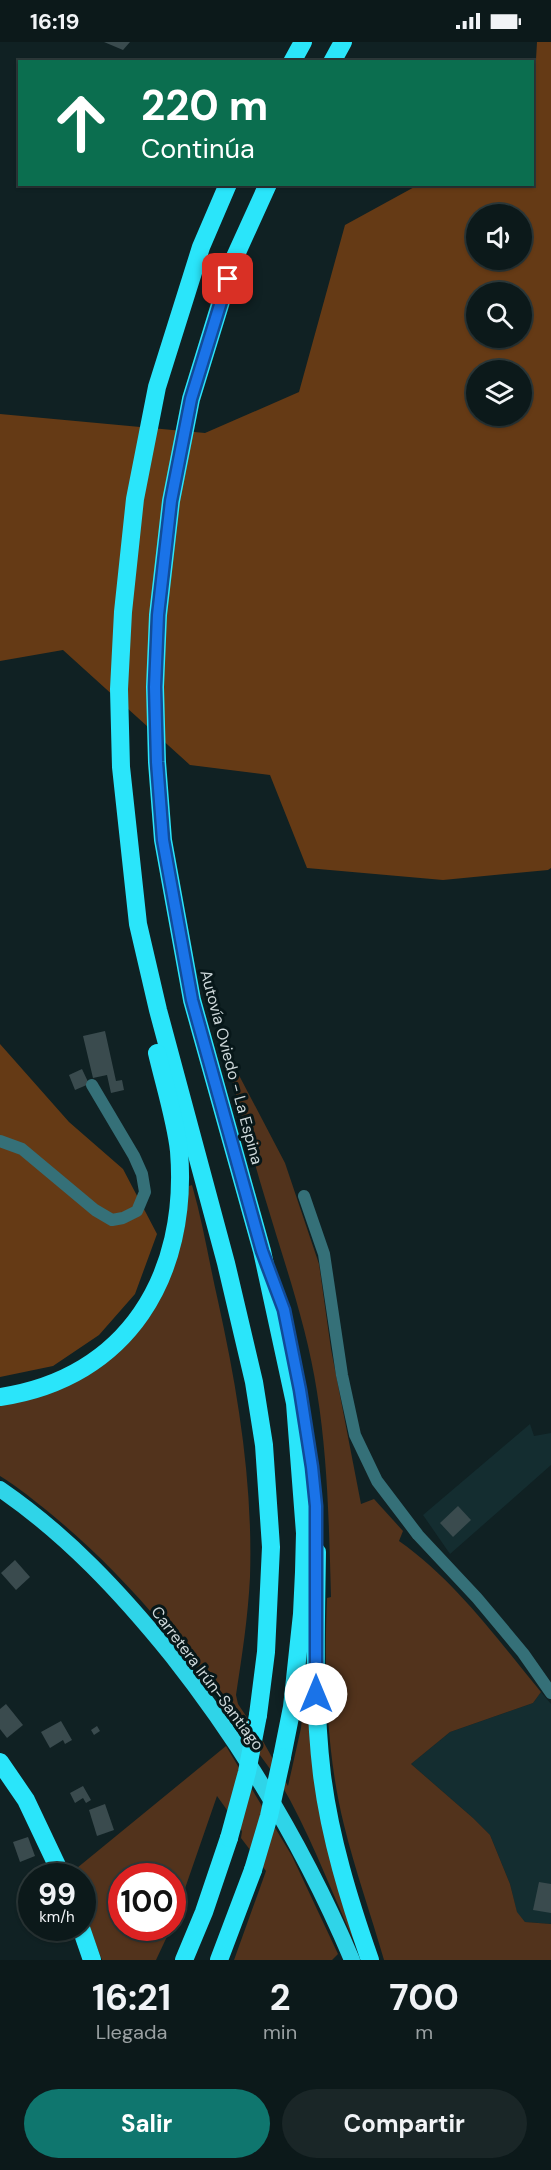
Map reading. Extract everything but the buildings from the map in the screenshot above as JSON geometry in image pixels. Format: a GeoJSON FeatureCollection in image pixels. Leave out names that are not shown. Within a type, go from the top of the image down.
{"type":"FeatureCollection","features":[{"type":"Feature","properties":{"kind":"highway"},"geometry":{"type":"LineString","coordinates":[[293,60],[303,42]]}},
{"type":"Feature","properties":{"kind":"highway"},"geometry":{"type":"LineString","coordinates":[[333,60],[343,42]]}},
{"type":"Feature","properties":{"kind":"highway"},"geometry":{"type":"LineString","coordinates":[[0,1397],[37,1389],[61,1380],[84,1368],[114,1346],[139,1317],[156,1288],[170,1255],[178,1222],[179,1149],[142,982],[121,768],[119,690],[123,612],[135,499],[157,387],[201,247],[227,186]]}},
{"type":"Feature","properties":{"kind":"highway","name":"Autovía Oviedo - La Espina"},"geometry":{"type":"LineString","coordinates":[[219,1960],[253,1870],[269,1816],[282,1757],[292,1707],[301,1625],[305,1533],[295,1403],[262,1251],[192,1000],[178,927],[163,840],[157,762],[155,687],[158,615],[171,501],[191,399],[234,259],[267,186]]}},
{"type":"Feature","properties":{"kind":"highway"},"geometry":{"type":"LineString","coordinates":[[138,924],[158,1010],[226,1263],[254,1382],[269,1504],[271,1547],[266,1652],[258,1715],[247,1772],[229,1838],[204,1912],[184,1960]]}},
{"type":"Feature","properties":{"kind":"highway"},"geometry":{"type":"LineString","coordinates":[[262,1251],[284,1310],[312,1467],[317,1542],[316,1694],[322,1775],[338,1861],[370,1960]]}},
{"type":"Feature","properties":{"kind":"highway","name":"Carretera Irún-Santiago"},"geometry":{"type":"LineString","coordinates":[[0,1489],[61,1535],[88,1560],[151,1631],[212,1708],[235,1740],[279,1811],[318,1886],[352,1960]]}},
{"type":"Feature","properties":{"kind":"highway"},"geometry":{"type":"LineString","coordinates":[[0,1762],[26,1800],[56,1863]]}},
{"type":"Feature","properties":{"kind":"highway"},"geometry":{"type":"LineString","coordinates":[[85,1941],[92,1960]]}},
{"type":"Feature","properties":{"kind":"street"},"geometry":{"type":"LineString","coordinates":[[0,1141],[22,1149],[95,1210],[112,1220],[123,1218],[137,1211],[145,1192],[142,1174],[134,1156],[92,1085]]}},
{"type":"Feature","properties":{"kind":"street"},"geometry":{"type":"LineString","coordinates":[[304,1196],[324,1254],[342,1375],[355,1435],[377,1481],[418,1535],[477,1598],[523,1653],[551,1693]]}},
{"type":"Feature","properties":{"kind":"shaded area"},"geometry":{"type":"Polygon","coordinates":[[[537,42],[551,42],[551,868],[443,880],[307,868],[270,775],[190,765],[63,650],[0,661],[0,414],[205,433],[299,392],[345,225],[416,186],[534,186],[534,78],[537,42]]]}},
{"type":"Feature","properties":{"kind":"shaded area"},"geometry":{"type":"Polygon","coordinates":[[[0,1044],[69,1122],[123,1169],[157,1234],[135,1294],[99,1335],[53,1366],[0,1377],[0,1044]]]}},
{"type":"Feature","properties":{"kind":"shaded area"},"geometry":{"type":"Polygon","coordinates":[[[231,1060],[285,1163],[319,1264],[331,1349],[361,1504],[374,1499],[403,1531],[399,1541],[420,1557],[457,1592],[541,1692],[533,1703],[450,1732],[411,1764],[490,1835],[510,1884],[517,1912],[525,1922],[551,1924],[551,1960],[384,1960],[353,1859],[333,1769],[326,1654],[327,1598],[331,1597],[329,1520],[324,1443],[313,1367],[227,1062],[231,1060]]]}},
{"type":"Feature","properties":{"kind":"shaded area"},"geometry":{"type":"Polygon","coordinates":[[[192,1185],[232,1369],[246,1472],[250,1577],[236,1695],[238,1704],[264,1743],[288,1786],[301,1728],[304,1696],[306,1696],[317,1792],[358,1950],[286,1792],[205,1679],[158,1620],[107,1564],[51,1514],[0,1476],[0,1405],[47,1393],[69,1384],[118,1351],[184,1229],[189,1186],[192,1185]]]}},
{"type":"Feature","properties":{"kind":"shaded area"},"geometry":{"type":"Polygon","coordinates":[[[530,1424],[534,1436],[551,1433],[551,1465],[450,1554],[423,1515],[530,1424]]]}},
{"type":"Feature","properties":{"kind":"shaded area"},"geometry":{"type":"Polygon","coordinates":[[[541,1692],[551,1704],[551,1924],[525,1922],[517,1913],[510,1884],[490,1835],[411,1764],[450,1732],[533,1703],[541,1692]]]}},
{"type":"Feature","properties":{"kind":"shaded area"},"geometry":{"type":"Polygon","coordinates":[[[226,1746],[292,1856],[338,1954],[332,1960],[234,1960],[266,1871],[241,1838],[242,1831],[217,1796],[186,1885],[186,1863],[108,1863],[108,1941],[165,1941],[156,1960],[102,1960],[95,1941],[96,1863],[83,1863],[226,1746]]]}},
{"type":"Feature","properties":{"kind":"route"},"geometry":{"type":"LineString","coordinates":[[228,279],[191,399],[171,501],[158,615],[155,687],[157,762],[163,840],[192,1000],[262,1251],[284,1310],[300,1390],[316,1506],[316,1694]]}}]}
